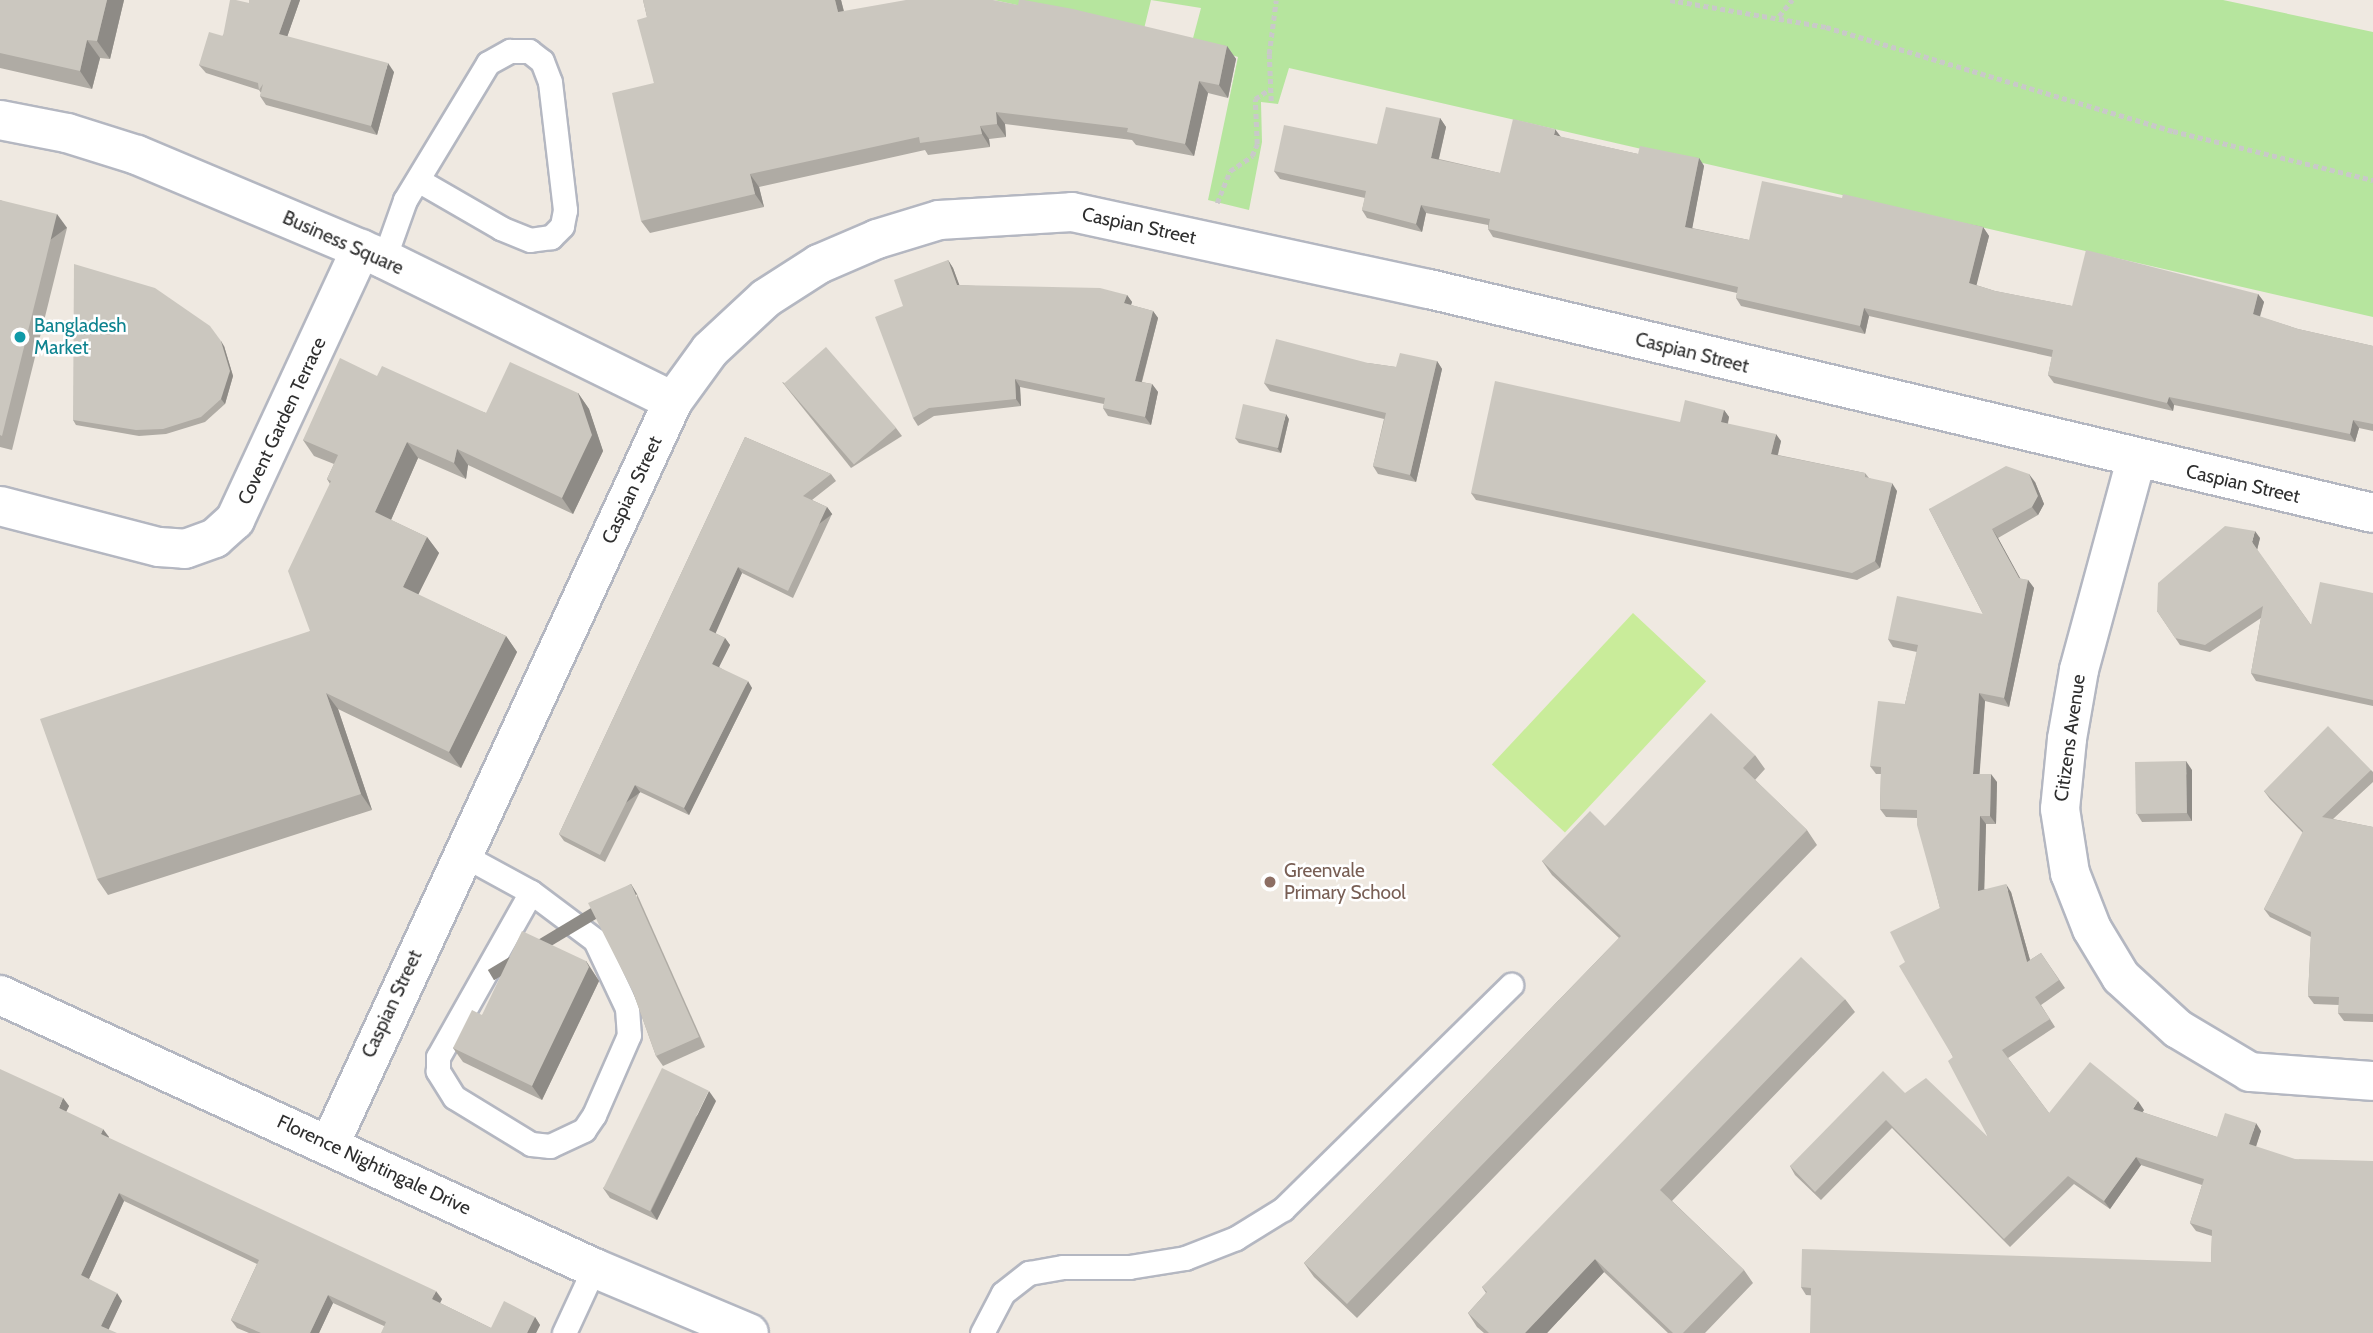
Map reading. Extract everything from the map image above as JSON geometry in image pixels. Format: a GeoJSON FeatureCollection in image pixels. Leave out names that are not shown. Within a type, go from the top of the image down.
{"type":"FeatureCollection","features":[{"type":"Feature","properties":{"kind":"street","name":"Business Square"},"geometry":{"type":"LineString","coordinates":[[0,120],[67,133],[137,155],[372,254],[673,401]]}},
{"type":"Feature","properties":{"kind":"street","name":"Caspian Street"},"geometry":{"type":"LineString","coordinates":[[330,1144],[673,401],[710,351],[766,298],[819,264],[877,239],[939,220],[1072,212],[1429,289],[2136,460],[2373,513]]}},
{"type":"Feature","properties":{"kind":"street","name":"Covent Garden Terrace"},"geometry":{"type":"LineString","coordinates":[[0,506],[159,547],[185,549],[215,538],[235,520],[372,254]]}},
{"type":"Feature","properties":{"kind":"street","name":"Citizens Avenue"},"geometry":{"type":"LineString","coordinates":[[2136,460],[2079,670],[2067,739],[2060,809],[2074,884],[2092,929],[2122,977],[2178,1030],[2250,1072],[2373,1081]]}},
{"type":"Feature","properties":{"kind":"street","name":"Florence Nightingale Drive"},"geometry":{"type":"LineString","coordinates":[[0,995],[330,1144],[594,1268],[749,1333]]}},
{"type":"Feature","properties":{"kind":"lane"},"geometry":{"type":"LineString","coordinates":[[372,254],[488,63],[510,51],[529,51],[542,61],[550,82],[565,210],[562,226],[551,237],[530,240],[418,180]]}},
{"type":"Feature","properties":{"kind":"lane"},"geometry":{"type":"LineString","coordinates":[[463,855],[531,892],[595,940],[612,970],[628,1022],[629,1035],[594,1115],[584,1130],[550,1146],[531,1144],[463,1103],[443,1084],[438,1071],[438,1057],[531,892]]}},
{"type":"Feature","properties":{"kind":"lane"},"geometry":{"type":"LineString","coordinates":[[982,1333],[1003,1293],[1029,1273],[1063,1267],[1129,1267],[1185,1258],[1236,1238],[1283,1209],[1511,985]]}},
{"type":"Feature","properties":{"kind":"lane"},"geometry":{"type":"LineString","coordinates":[[564,1333],[594,1268]]}},
{"type":"Feature","properties":{"kind":"path"},"geometry":{"type":"LineString","coordinates":[[1271,101],[1269,54],[1276,0]]}},
{"type":"Feature","properties":{"kind":"path"},"geometry":{"type":"LineString","coordinates":[[1670,0],[1779,16],[1890,45],[2173,131],[2373,180]]}},
{"type":"Feature","properties":{"kind":"path"},"geometry":{"type":"LineString","coordinates":[[1779,16],[1792,0]]}},
{"type":"Feature","properties":{"kind":"path"},"geometry":{"type":"LineString","coordinates":[[1212,242],[1221,184],[1252,156],[1257,144],[1255,99],[1270,89]]}},
{"type":"Feature","properties":{"kind":"green space"},"geometry":{"type":"Polygon","coordinates":[[[994,0],[1151,0],[1143,33],[994,0]]]}},
{"type":"Feature","properties":{"kind":"green space"},"geometry":{"type":"Polygon","coordinates":[[[1151,0],[2223,0],[2373,32],[2373,317],[1289,68],[1278,104],[1261,102],[1262,142],[1249,210],[1208,200],[1238,57],[1192,42],[1201,8],[1151,0]]]}},
{"type":"Feature","properties":{"kind":"green space"},"geometry":{"type":"Polygon","coordinates":[[[1633,613],[1706,681],[1565,833],[1492,764],[1633,613]]]}},
{"type":"Feature","properties":{"kind":"building"},"geometry":{"type":"Polygon","coordinates":[[[0,0],[107,0],[97,41],[87,40],[80,71],[0,53],[0,0]]]}},
{"type":"Feature","properties":{"kind":"building"},"geometry":{"type":"Polygon","coordinates":[[[230,0],[249,3],[249,0],[291,0],[279,34],[388,63],[371,126],[260,96],[263,84],[259,90],[258,83],[199,65],[209,32],[223,36],[230,0]]]}},
{"type":"Feature","properties":{"kind":"building"},"geometry":{"type":"Polygon","coordinates":[[[643,0],[835,0],[838,12],[906,0],[993,0],[1018,5],[1019,0],[1024,0],[1227,46],[1219,85],[1199,81],[1185,144],[1127,132],[1128,128],[996,112],[997,124],[980,126],[982,134],[920,143],[919,137],[750,174],[755,194],[641,221],[612,93],[654,83],[637,20],[647,17],[643,0]]]}},
{"type":"Feature","properties":{"kind":"building"},"geometry":{"type":"Polygon","coordinates":[[[1386,107],[1440,118],[1431,158],[1500,173],[1513,119],[1555,129],[1554,135],[1638,154],[1640,146],[1699,158],[1685,227],[1749,240],[1762,181],[1842,198],[1843,194],[1983,227],[1969,283],[1995,291],[2072,306],[2086,250],[2258,294],[2253,314],[2298,329],[2373,346],[2373,424],[2353,420],[2350,434],[2169,397],[2167,403],[2048,375],[2053,350],[1864,308],[1860,326],[1736,298],[1738,287],[1488,229],[1490,219],[1421,205],[1416,224],[1362,210],[1366,191],[1274,171],[1284,125],[1377,144],[1386,107]]]}},
{"type":"Feature","properties":{"kind":"building","name":"Bangladesh Market"},"geometry":{"type":"Polygon","coordinates":[[[0,200],[57,214],[2,436],[0,435],[0,200]]]}},
{"type":"Feature","properties":{"kind":"building"},"geometry":{"type":"Polygon","coordinates":[[[948,260],[957,285],[1100,288],[1127,295],[1124,303],[1153,311],[1135,381],[1152,384],[1145,417],[1103,408],[1105,398],[1015,379],[1016,399],[929,408],[913,418],[875,317],[903,306],[894,280],[948,260]]]}},
{"type":"Feature","properties":{"kind":"building"},"geometry":{"type":"Polygon","coordinates":[[[74,264],[155,288],[210,326],[221,341],[230,371],[221,399],[201,417],[163,429],[136,430],[73,420],[74,264]]]}},
{"type":"Feature","properties":{"kind":"building"},"geometry":{"type":"Polygon","coordinates":[[[1276,339],[1368,363],[1396,367],[1400,353],[1437,361],[1410,475],[1373,466],[1386,413],[1264,383],[1276,339]]]}},
{"type":"Feature","properties":{"kind":"building"},"geometry":{"type":"Polygon","coordinates":[[[826,347],[896,428],[854,464],[784,384],[826,347]]]}},
{"type":"Feature","properties":{"kind":"building"},"geometry":{"type":"Polygon","coordinates":[[[340,358],[377,376],[382,366],[486,413],[510,362],[578,393],[592,435],[562,498],[457,449],[454,463],[407,442],[375,512],[427,537],[403,587],[506,636],[449,752],[326,693],[361,794],[97,879],[40,719],[310,631],[288,571],[331,481],[327,479],[338,455],[303,440],[340,358]]]}},
{"type":"Feature","properties":{"kind":"building"},"geometry":{"type":"Polygon","coordinates":[[[1495,381],[1680,422],[1685,400],[1724,410],[1721,422],[1776,434],[1771,454],[1865,473],[1865,477],[1892,483],[1875,561],[1852,573],[1471,493],[1495,381]]]}},
{"type":"Feature","properties":{"kind":"building"},"geometry":{"type":"Polygon","coordinates":[[[1243,404],[1286,414],[1278,448],[1235,438],[1243,404]]]}},
{"type":"Feature","properties":{"kind":"building"},"geometry":{"type":"Polygon","coordinates":[[[745,437],[831,474],[803,496],[827,507],[788,591],[738,567],[709,630],[725,638],[712,664],[748,681],[684,808],[635,785],[600,855],[559,834],[745,437]]]}},
{"type":"Feature","properties":{"kind":"building"},"geometry":{"type":"Polygon","coordinates":[[[2006,466],[2029,474],[2038,496],[2032,507],[1992,529],[2019,578],[2028,580],[2004,698],[1979,693],[1973,774],[1991,774],[1990,816],[1980,816],[1978,891],[2006,884],[2027,962],[2041,953],[2059,980],[2035,997],[2050,1019],[2002,1050],[2049,1113],[2090,1062],[2138,1101],[2133,1109],[2217,1137],[2225,1113],[2256,1123],[2249,1144],[2295,1159],[2373,1161],[2373,1333],[1810,1333],[1811,1288],[1801,1287],[1802,1249],[2211,1262],[2212,1230],[2190,1223],[2204,1179],[2136,1157],[2104,1201],[2068,1176],[2004,1239],[1886,1120],[1815,1192],[1790,1166],[1883,1071],[1905,1093],[1926,1078],[1988,1137],[1948,1061],[1953,1057],[1899,966],[1905,962],[1890,932],[1940,908],[1917,825],[1917,810],[1880,809],[1881,767],[1870,766],[1878,701],[1905,704],[1918,645],[1888,639],[1897,596],[1983,614],[1929,509],[2006,466]]]}},
{"type":"Feature","properties":{"kind":"building"},"geometry":{"type":"Polygon","coordinates":[[[2225,526],[2255,531],[2252,542],[2311,625],[2320,582],[2373,593],[2373,700],[2251,673],[2263,606],[2205,645],[2175,638],[2157,611],[2158,583],[2225,526]]]}},
{"type":"Feature","properties":{"kind":"building"},"geometry":{"type":"Polygon","coordinates":[[[1711,713],[1755,755],[1743,768],[1807,830],[1347,1304],[1304,1263],[1621,936],[1542,861],[1590,811],[1605,826],[1711,713]]]}},
{"type":"Feature","properties":{"kind":"building"},"geometry":{"type":"Polygon","coordinates":[[[2328,726],[2371,770],[2322,817],[2373,827],[2373,1014],[2338,1013],[2339,997],[2308,996],[2311,932],[2264,909],[2303,831],[2264,791],[2328,726]]]}},
{"type":"Feature","properties":{"kind":"building"},"geometry":{"type":"Polygon","coordinates":[[[2186,761],[2187,813],[2136,814],[2135,762],[2186,761]]]}},
{"type":"Feature","properties":{"kind":"building"},"geometry":{"type":"Polygon","coordinates":[[[631,884],[699,1037],[656,1056],[633,992],[588,903],[631,884]]]}},
{"type":"Feature","properties":{"kind":"building"},"geometry":{"type":"Polygon","coordinates":[[[522,931],[586,961],[589,967],[532,1086],[453,1048],[472,1010],[482,1015],[522,931]]]}},
{"type":"Feature","properties":{"kind":"building"},"geometry":{"type":"Polygon","coordinates":[[[1801,957],[1845,999],[1660,1190],[1744,1270],[1683,1333],[1673,1333],[1595,1259],[1525,1333],[1489,1333],[1468,1313],[1487,1292],[1482,1287],[1801,957]]]}},
{"type":"Feature","properties":{"kind":"building"},"geometry":{"type":"Polygon","coordinates":[[[662,1068],[709,1091],[650,1211],[603,1188],[662,1068]]]}},
{"type":"Feature","properties":{"kind":"building"},"geometry":{"type":"Polygon","coordinates":[[[0,1069],[63,1098],[59,1108],[103,1129],[101,1134],[436,1291],[432,1299],[491,1328],[504,1301],[535,1317],[527,1333],[381,1333],[386,1322],[328,1295],[310,1333],[261,1333],[231,1320],[259,1260],[119,1193],[81,1275],[117,1293],[101,1326],[117,1333],[0,1333],[0,1069]]]}},
{"type":"Feature","properties":{"kind":"place","name":"Bangladesh Market"},"geometry":{"type":"Point","coordinates":[20,337]}},
{"type":"Feature","properties":{"kind":"place","name":"Greenvale Primary School"},"geometry":{"type":"Point","coordinates":[1270,882]}}]}
